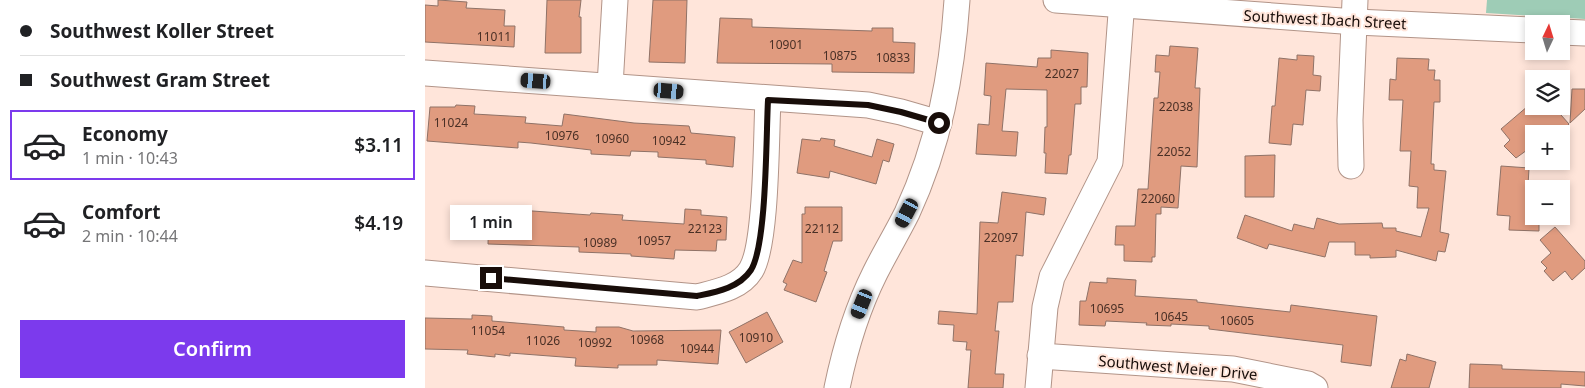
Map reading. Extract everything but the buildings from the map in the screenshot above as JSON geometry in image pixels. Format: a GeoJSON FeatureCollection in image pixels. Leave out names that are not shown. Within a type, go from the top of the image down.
{"type":"FeatureCollection","features":[{"type":"Feature","properties":{"kind":"street"},"geometry":{"type":"LineString","coordinates":[[610,86],[615,0]]}},
{"type":"Feature","properties":{"kind":"street"},"geometry":{"type":"LineString","coordinates":[[837,388],[850,334],[875,274],[909,206],[939,123],[948,87],[957,0]]}},
{"type":"Feature","properties":{"kind":"street","name":"Southwest Ibach Street"},"geometry":{"type":"LineString","coordinates":[[1056,0],[1355,11],[1525,29]]}},
{"type":"Feature","properties":{"kind":"street"},"geometry":{"type":"LineString","coordinates":[[1039,388],[1045,307],[1052,277],[1110,162],[1122,2]]}},
{"type":"Feature","properties":{"kind":"street"},"geometry":{"type":"LineString","coordinates":[[1351,166],[1350,120],[1355,11]]}},
{"type":"Feature","properties":{"kind":"street"},"geometry":{"type":"LineString","coordinates":[[1570,32],[1585,33]]}},
{"type":"Feature","properties":{"kind":"street"},"geometry":{"type":"LineString","coordinates":[[425,73],[610,86],[768,100],[868,105],[939,123]]}},
{"type":"Feature","properties":{"kind":"street"},"geometry":{"type":"LineString","coordinates":[[425,273],[697,296],[722,291],[742,279],[751,269],[760,238],[768,100]]}},
{"type":"Feature","properties":{"kind":"street","name":"Southwest Meier Drive"},"geometry":{"type":"LineString","coordinates":[[1040,356],[1233,370],[1263,381],[1308,384],[1315,388]]}},
{"type":"Feature","properties":{"kind":"green space"},"geometry":{"type":"Polygon","coordinates":[[[1487,0],[1585,0],[1585,19],[1570,18],[1570,15],[1486,13],[1487,0]]]}},
{"type":"Feature","properties":{"kind":"route"},"geometry":{"type":"LineString","coordinates":[[491,278],[697,296],[722,291],[742,279],[751,269],[760,238],[768,100],[868,105],[939,123]]}}]}
